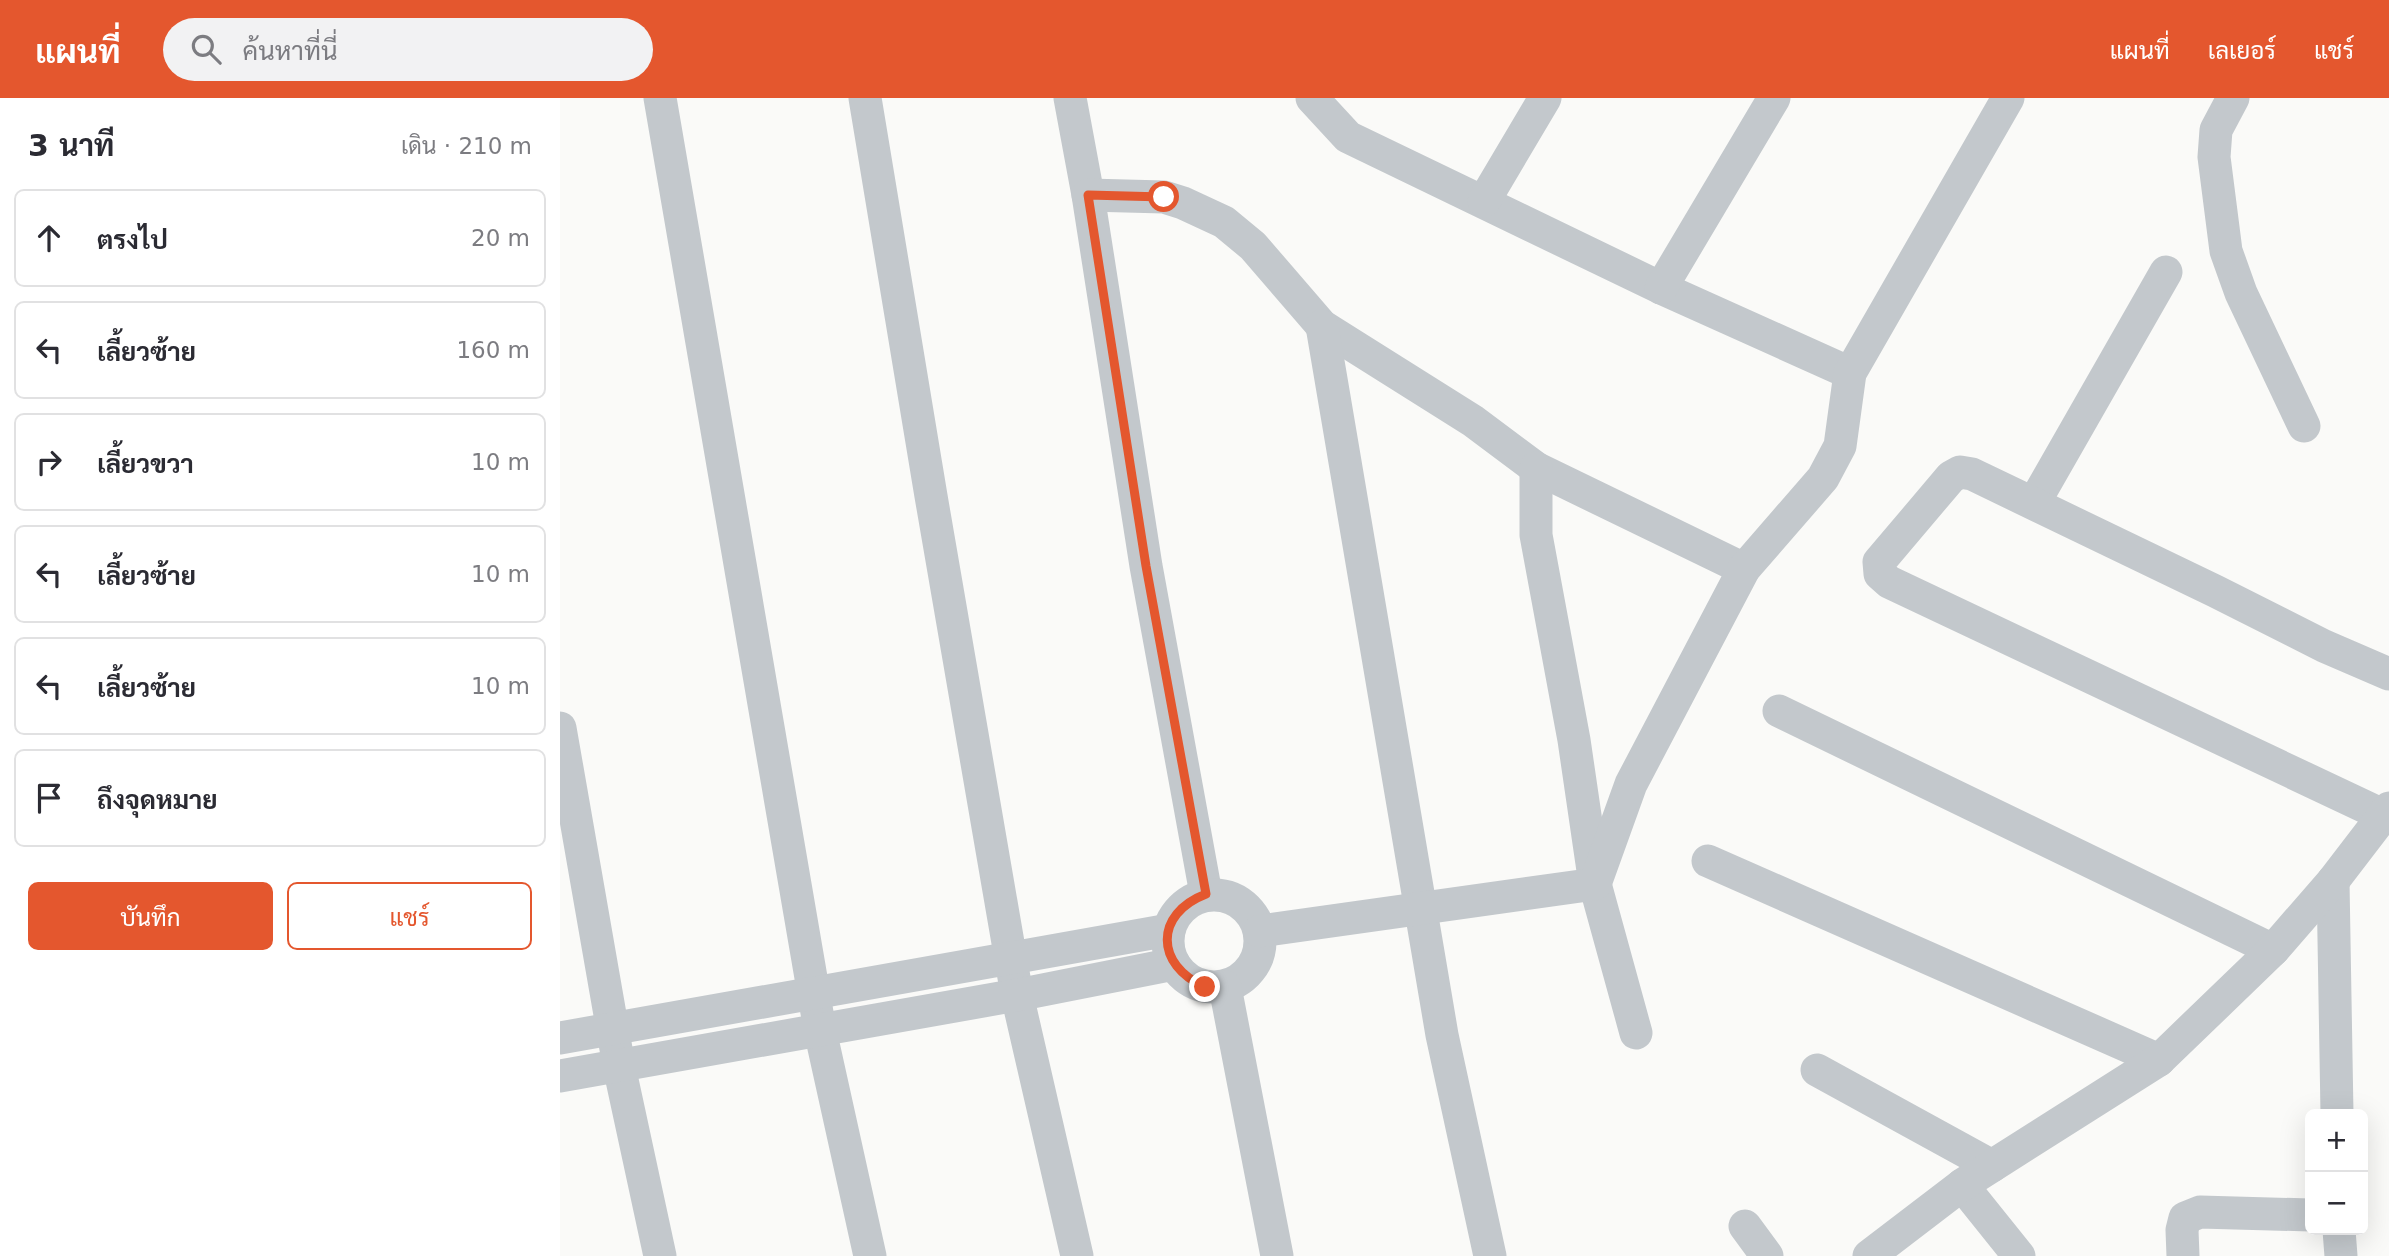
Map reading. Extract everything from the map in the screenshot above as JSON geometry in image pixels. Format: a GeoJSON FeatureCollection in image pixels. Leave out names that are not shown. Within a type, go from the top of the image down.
{"type":"FeatureCollection","features":[{"type":"Feature","properties":{"kind":"street"},"geometry":{"type":"LineString","coordinates":[[660,98],[820,1030],[870,1256]]}},
{"type":"Feature","properties":{"kind":"street"},"geometry":{"type":"LineString","coordinates":[[865,98],[1017,995],[1077,1256]]}},
{"type":"Feature","properties":{"kind":"street"},"geometry":{"type":"LineString","coordinates":[[1070,98],[1088,195],[1146,566],[1206,894]]}},
{"type":"Feature","properties":{"kind":"street"},"geometry":{"type":"LineString","coordinates":[[1312,98],[1348,137],[1661,288],[1850,373]]}},
{"type":"Feature","properties":{"kind":"street"},"geometry":{"type":"LineString","coordinates":[[1484,201],[1545,98]]}},
{"type":"Feature","properties":{"kind":"street"},"geometry":{"type":"LineString","coordinates":[[1661,288],[1774,98]]}},
{"type":"Feature","properties":{"kind":"street"},"geometry":{"type":"LineString","coordinates":[[1595,884],[1631,784],[1744,569],[1823,478],[1840,446],[1850,373],[2008,98]]}},
{"type":"Feature","properties":{"kind":"street"},"geometry":{"type":"LineString","coordinates":[[2233,98],[2216,130],[2214,157],[2226,251],[2241,293],[2304,426]]}},
{"type":"Feature","properties":{"kind":"street"},"geometry":{"type":"LineString","coordinates":[[1088,195],[1164,197],[1183,202],[1224,222],[1253,246],[1322,326],[1473,421],[1536,468],[1744,569]]}},
{"type":"Feature","properties":{"kind":"street"},"geometry":{"type":"LineString","coordinates":[[2034,503],[2166,272]]}},
{"type":"Feature","properties":{"kind":"street"},"geometry":{"type":"LineString","coordinates":[[1322,326],[1442,1035],[1490,1256]]}},
{"type":"Feature","properties":{"kind":"street"},"geometry":{"type":"LineString","coordinates":[[1536,468],[1536,535],[1574,740],[1595,884],[1636,1033]]}},
{"type":"Feature","properties":{"kind":"street"},"geometry":{"type":"LineString","coordinates":[[1869,1256],[1962,1185],[2159,1060],[2273,950],[2387,814],[1889,582],[1880,574],[1879,562],[1951,477],[1960,472],[1972,474],[2323,646],[2389,674]]}},
{"type":"Feature","properties":{"kind":"street"},"geometry":{"type":"LineString","coordinates":[[1779,711],[2273,950]]}},
{"type":"Feature","properties":{"kind":"street"},"geometry":{"type":"LineString","coordinates":[[560,728],[619,1066],[660,1256]]}},
{"type":"Feature","properties":{"kind":"street"},"geometry":{"type":"LineString","coordinates":[[1708,861],[2159,1060]]}},
{"type":"Feature","properties":{"kind":"street"},"geometry":{"type":"LineString","coordinates":[[2333,881],[2337,1109]]}},
{"type":"Feature","properties":{"kind":"street"},"geometry":{"type":"LineString","coordinates":[[1260,931],[1595,884]]}},
{"type":"Feature","properties":{"kind":"street"},"geometry":{"type":"LineString","coordinates":[[1206,894],[1224,895],[1240,901],[1253,914],[1260,931],[1261,949],[1254,966],[1241,979],[1225,987],[1205,987],[1187,979],[1174,964],[1168,951],[1168,930],[1176,913],[1189,901],[1206,894]]}},
{"type":"Feature","properties":{"kind":"street"},"geometry":{"type":"LineString","coordinates":[[560,1038],[1168,930]]}},
{"type":"Feature","properties":{"kind":"street"},"geometry":{"type":"LineString","coordinates":[[560,1076],[1017,995],[1174,964]]}},
{"type":"Feature","properties":{"kind":"street"},"geometry":{"type":"LineString","coordinates":[[1225,987],[1277,1256]]}},
{"type":"Feature","properties":{"kind":"street"},"geometry":{"type":"LineString","coordinates":[[1817,1070],[1992,1166]]}},
{"type":"Feature","properties":{"kind":"street"},"geometry":{"type":"LineString","coordinates":[[1962,1185],[2019,1256]]}},
{"type":"Feature","properties":{"kind":"street"},"geometry":{"type":"LineString","coordinates":[[2183,1256],[2182,1230],[2185,1217],[2200,1212],[2305,1215]]}},
{"type":"Feature","properties":{"kind":"street"},"geometry":{"type":"LineString","coordinates":[[1745,1226],[1767,1256]]}},
{"type":"Feature","properties":{"kind":"street"},"geometry":{"type":"LineString","coordinates":[[2339,1235],[2341,1256]]}},
{"type":"Feature","properties":{"kind":"route"},"geometry":{"type":"LineString","coordinates":[[1164,197],[1088,195],[1146,566],[1206,894],[1189,901],[1176,913],[1168,930],[1168,951],[1174,964],[1187,979],[1205,987]]}}]}
